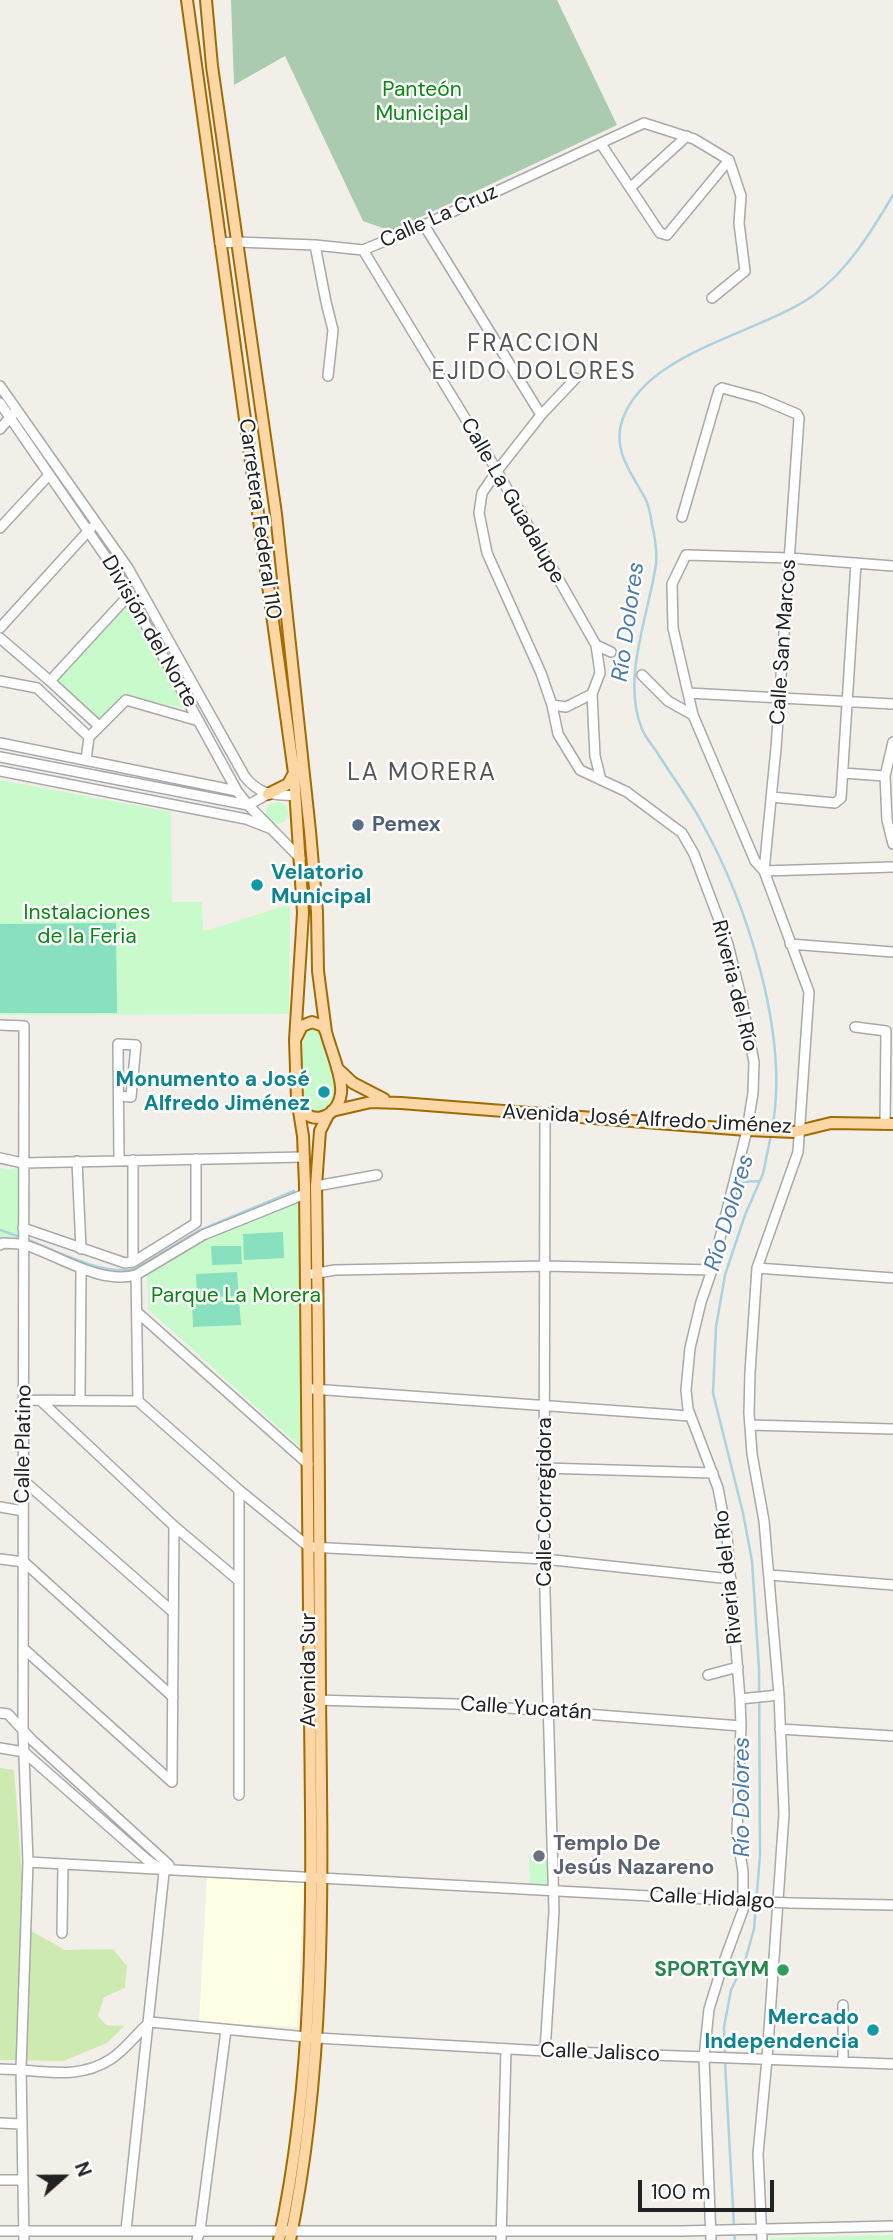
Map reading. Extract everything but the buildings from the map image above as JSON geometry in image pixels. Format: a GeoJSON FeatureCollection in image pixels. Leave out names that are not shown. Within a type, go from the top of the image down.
{"type":"FeatureCollection","features":[{"type":"Feature","properties":{"kind":"main road","name":"Carretera Federal 110"},"geometry":{"type":"LineString","coordinates":[[187,0],[294,773],[303,912],[295,1040],[297,1099]]}},
{"type":"Feature","properties":{"kind":"main road","name":"Carretera Federal 110"},"geometry":{"type":"LineString","coordinates":[[206,0],[212,66],[276,513],[317,912],[318,971],[326,1032],[335,1066]]}},
{"type":"Feature","properties":{"kind":"main road"},"geometry":{"type":"LineString","coordinates":[[268,794],[288,784],[294,773]]}},
{"type":"Feature","properties":{"kind":"main road"},"geometry":{"type":"LineString","coordinates":[[296,796],[303,807],[311,897],[317,912]]}},
{"type":"Feature","properties":{"kind":"main road"},"geometry":{"type":"LineString","coordinates":[[295,1040],[306,1023],[318,1023],[326,1032]]}},
{"type":"Feature","properties":{"kind":"main road"},"geometry":{"type":"LineString","coordinates":[[335,1066],[353,1083],[374,1095],[401,1103]]}},
{"type":"Feature","properties":{"kind":"main road","name":"Avenida Sur"},"geometry":{"type":"LineString","coordinates":[[286,2235],[304,2164],[312,2038],[317,1879],[312,1389],[313,1179],[320,1131],[339,1103],[341,1088],[335,1066]]}},
{"type":"Feature","properties":{"kind":"main road"},"geometry":{"type":"LineString","coordinates":[[297,1099],[299,1107],[311,1117],[319,1118],[362,1103],[401,1103]]}},
{"type":"Feature","properties":{"kind":"main road","name":"Avenida Sur"},"geometry":{"type":"LineString","coordinates":[[297,1099],[304,1157],[313,1179]]}},
{"type":"Feature","properties":{"kind":"main road","name":"Avenida José Alfredo Jiménez"},"geometry":{"type":"LineString","coordinates":[[401,1103],[749,1130],[797,1131],[831,1123],[889,1124]]}},
{"type":"Feature","properties":{"kind":"main road","name":"Avenida Sur"},"geometry":{"type":"LineString","coordinates":[[312,1274],[305,1194],[313,1179]]}},
{"type":"Feature","properties":{"kind":"main road","name":"Avenida Sur"},"geometry":{"type":"LineString","coordinates":[[312,1389],[308,1464],[314,1547]]}},
{"type":"Feature","properties":{"kind":"street","name":"Calle La Cruz"},"geometry":{"type":"LineString","coordinates":[[220,243],[363,250],[424,225],[644,123],[687,136]]}},
{"type":"Feature","properties":{"kind":"street"},"geometry":{"type":"LineString","coordinates":[[630,188],[687,136],[729,160],[741,196],[739,223],[746,271],[712,298]]}},
{"type":"Feature","properties":{"kind":"street"},"geometry":{"type":"LineString","coordinates":[[601,144],[660,233],[667,235],[729,160]]}},
{"type":"Feature","properties":{"kind":"street"},"geometry":{"type":"LineString","coordinates":[[424,225],[541,415]]}},
{"type":"Feature","properties":{"kind":"street"},"geometry":{"type":"LineString","coordinates":[[315,246],[333,330],[328,376]]}},
{"type":"Feature","properties":{"kind":"street","name":"Calle La Guadalupe"},"geometry":{"type":"LineString","coordinates":[[363,250],[497,471],[596,645]]}},
{"type":"Feature","properties":{"kind":"street","name":"Riveria del Río"},"geometry":{"type":"LineString","coordinates":[[576,377],[541,415],[482,493],[479,513],[487,553],[541,673],[558,734],[580,770],[626,792],[682,833],[694,854],[728,944],[754,1062],[749,1130],[701,1302],[690,1348],[686,1390],[690,1416],[713,1473],[723,1510],[743,1699],[737,1833],[743,1872],[743,1910],[709,2009],[704,2057],[712,2234]]}},
{"type":"Feature","properties":{"kind":"street","name":"División del Norte"},"geometry":{"type":"LineString","coordinates":[[0,386],[13,414],[49,475],[131,594],[237,790],[248,806],[300,858]]}},
{"type":"Feature","properties":{"kind":"street","name":"Calle San Marcos"},"geometry":{"type":"LineString","coordinates":[[682,517],[719,390],[722,388],[759,398],[797,414],[799,418],[780,698],[764,871]]}},
{"type":"Feature","properties":{"kind":"street","name":"División del Norte"},"geometry":{"type":"LineString","coordinates":[[0,403],[13,414],[128,568],[245,777],[255,789],[268,794]]}},
{"type":"Feature","properties":{"kind":"street"},"geometry":{"type":"LineString","coordinates":[[0,429],[13,414]]}},
{"type":"Feature","properties":{"kind":"street"},"geometry":{"type":"LineString","coordinates":[[0,528],[49,475]]}},
{"type":"Feature","properties":{"kind":"street"},"geometry":{"type":"LineString","coordinates":[[0,628],[96,522]]}},
{"type":"Feature","properties":{"kind":"street","name":"Riveria del Río"},"geometry":{"type":"LineString","coordinates":[[762,2240],[758,2154],[784,1814],[780,1728],[774,1695],[770,1575],[752,1454],[750,1372],[757,1268],[798,1152],[797,1131],[809,992],[764,871],[755,861],[693,715],[673,628],[672,584],[686,555],[790,558]]}},
{"type":"Feature","properties":{"kind":"street"},"geometry":{"type":"LineString","coordinates":[[790,558],[893,566]]}},
{"type":"Feature","properties":{"kind":"street"},"geometry":{"type":"LineString","coordinates":[[771,797],[835,803],[841,799],[856,563]]}},
{"type":"Feature","properties":{"kind":"street"},"geometry":{"type":"LineString","coordinates":[[50,681],[131,594]]}},
{"type":"Feature","properties":{"kind":"street"},"geometry":{"type":"LineString","coordinates":[[0,638],[99,726]]}},
{"type":"Feature","properties":{"kind":"street"},"geometry":{"type":"LineString","coordinates":[[596,645],[611,652]]}},
{"type":"Feature","properties":{"kind":"street"},"geometry":{"type":"LineString","coordinates":[[596,645],[600,673],[592,694],[595,756],[601,780]]}},
{"type":"Feature","properties":{"kind":"street"},"geometry":{"type":"LineString","coordinates":[[642,674],[668,701],[693,715]]}},
{"type":"Feature","properties":{"kind":"street"},"geometry":{"type":"LineString","coordinates":[[0,681],[37,688],[89,737]]}},
{"type":"Feature","properties":{"kind":"street"},"geometry":{"type":"LineString","coordinates":[[688,693],[893,704]]}},
{"type":"Feature","properties":{"kind":"street"},"geometry":{"type":"LineString","coordinates":[[552,705],[566,706],[592,694]]}},
{"type":"Feature","properties":{"kind":"street"},"geometry":{"type":"LineString","coordinates":[[86,760],[89,737],[126,701],[199,720],[213,721]]}},
{"type":"Feature","properties":{"kind":"street"},"geometry":{"type":"LineString","coordinates":[[893,742],[885,776],[887,820],[893,844]]}},
{"type":"Feature","properties":{"kind":"street"},"geometry":{"type":"LineString","coordinates":[[0,743],[237,790]]}},
{"type":"Feature","properties":{"kind":"street"},"geometry":{"type":"LineString","coordinates":[[0,757],[248,806],[268,794],[296,796]]}},
{"type":"Feature","properties":{"kind":"street"},"geometry":{"type":"LineString","coordinates":[[0,771],[246,819],[271,828]]}},
{"type":"Feature","properties":{"kind":"street"},"geometry":{"type":"LineString","coordinates":[[843,773],[885,776]]}},
{"type":"Feature","properties":{"kind":"street"},"geometry":{"type":"LineString","coordinates":[[764,871],[893,867]]}},
{"type":"Feature","properties":{"kind":"street"},"geometry":{"type":"LineString","coordinates":[[790,944],[893,952]]}},
{"type":"Feature","properties":{"kind":"street","name":"Calle Platino"},"geometry":{"type":"LineString","coordinates":[[0,1025],[24,1026],[23,1731],[28,1862],[21,2069],[24,2236]]}},
{"type":"Feature","properties":{"kind":"street"},"geometry":{"type":"LineString","coordinates":[[855,1027],[886,1031],[889,1124]]}},
{"type":"Feature","properties":{"kind":"street"},"geometry":{"type":"LineString","coordinates":[[118,1096],[131,1097],[136,1045],[118,1044],[118,1096],[119,1160]]}},
{"type":"Feature","properties":{"kind":"street","name":"Calle Corregidora"},"geometry":{"type":"LineString","coordinates":[[545,1114],[544,1559],[554,1911],[545,2051]]}},
{"type":"Feature","properties":{"kind":"street"},"geometry":{"type":"LineString","coordinates":[[2,1159],[23,1163],[304,1157]]}},
{"type":"Feature","properties":{"kind":"street"},"geometry":{"type":"LineString","coordinates":[[0,1245],[23,1236],[81,1249],[125,1263],[133,1262],[196,1223],[196,1159]]}},
{"type":"Feature","properties":{"kind":"street"},"geometry":{"type":"LineString","coordinates":[[133,1160],[133,1262]]}},
{"type":"Feature","properties":{"kind":"street"},"geometry":{"type":"LineString","coordinates":[[77,1161],[81,1249]]}},
{"type":"Feature","properties":{"kind":"street"},"geometry":{"type":"LineString","coordinates":[[313,1179],[377,1175]]}},
{"type":"Feature","properties":{"kind":"street"},"geometry":{"type":"LineString","coordinates":[[23,1236],[81,1269],[126,1278],[136,1275],[203,1235],[305,1194]]}},
{"type":"Feature","properties":{"kind":"street"},"geometry":{"type":"LineString","coordinates":[[312,1274],[335,1270],[546,1265],[712,1270]]}},
{"type":"Feature","properties":{"kind":"street"},"geometry":{"type":"LineString","coordinates":[[757,1268],[893,1278]]}},
{"type":"Feature","properties":{"kind":"street"},"geometry":{"type":"LineString","coordinates":[[80,1400],[81,1269]]}},
{"type":"Feature","properties":{"kind":"street"},"geometry":{"type":"LineString","coordinates":[[136,1275],[138,1401]]}},
{"type":"Feature","properties":{"kind":"street"},"geometry":{"type":"LineString","coordinates":[[137,1312],[308,1464]]}},
{"type":"Feature","properties":{"kind":"street"},"geometry":{"type":"LineString","coordinates":[[312,1389],[690,1416]]}},
{"type":"Feature","properties":{"kind":"street"},"geometry":{"type":"LineString","coordinates":[[25,1400],[138,1401],[239,1490],[314,1547],[544,1559],[731,1578]]}},
{"type":"Feature","properties":{"kind":"street"},"geometry":{"type":"LineString","coordinates":[[41,1401],[174,1526],[238,1580]]}},
{"type":"Feature","properties":{"kind":"street"},"geometry":{"type":"LineString","coordinates":[[750,1425],[893,1430]]}},
{"type":"Feature","properties":{"kind":"street"},"geometry":{"type":"LineString","coordinates":[[544,1468],[713,1473]]}},
{"type":"Feature","properties":{"kind":"street"},"geometry":{"type":"LineString","coordinates":[[23,1480],[173,1612]]}},
{"type":"Feature","properties":{"kind":"street"},"geometry":{"type":"LineString","coordinates":[[239,1490],[239,1795]]}},
{"type":"Feature","properties":{"kind":"street"},"geometry":{"type":"LineString","coordinates":[[0,1507],[23,1511]]}},
{"type":"Feature","properties":{"kind":"street"},"geometry":{"type":"LineString","coordinates":[[23,1648],[172,1782],[174,1526]]}},
{"type":"Feature","properties":{"kind":"street"},"geometry":{"type":"LineString","coordinates":[[0,1559],[24,1562],[173,1697]]}},
{"type":"Feature","properties":{"kind":"street"},"geometry":{"type":"LineString","coordinates":[[770,1575],[893,1585]]}},
{"type":"Feature","properties":{"kind":"street"},"geometry":{"type":"LineString","coordinates":[[708,1675],[738,1667]]}},
{"type":"Feature","properties":{"kind":"street"},"geometry":{"type":"LineString","coordinates":[[743,1699],[774,1695]]}},
{"type":"Feature","properties":{"kind":"street","name":"Calle Yucatán"},"geometry":{"type":"LineString","coordinates":[[315,1700],[456,1704],[741,1726]]}},
{"type":"Feature","properties":{"kind":"street"},"geometry":{"type":"LineString","coordinates":[[0,1713],[8,1714],[165,1867]]}},
{"type":"Feature","properties":{"kind":"street"},"geometry":{"type":"LineString","coordinates":[[780,1728],[893,1737]]}},
{"type":"Feature","properties":{"kind":"street"},"geometry":{"type":"LineString","coordinates":[[0,1748],[24,1752],[146,1859],[165,1867]]}},
{"type":"Feature","properties":{"kind":"street"},"geometry":{"type":"LineString","coordinates":[[139,1869],[146,1859]]}},
{"type":"Feature","properties":{"kind":"street","name":"Calle Hidalgo"},"geometry":{"type":"LineString","coordinates":[[28,1862],[139,1869],[165,1867],[177,1871],[723,1900],[893,1905]]}},
{"type":"Feature","properties":{"kind":"street"},"geometry":{"type":"LineString","coordinates":[[62,1933],[63,1864]]}},
{"type":"Feature","properties":{"kind":"street"},"geometry":{"type":"LineString","coordinates":[[126,2230],[165,1867]]}},
{"type":"Feature","properties":{"kind":"street"},"geometry":{"type":"LineString","coordinates":[[843,2005],[843,2062]]}},
{"type":"Feature","properties":{"kind":"street"},"geometry":{"type":"LineString","coordinates":[[0,2069],[21,2069],[49,2074],[73,2073],[94,2068],[124,2049],[150,2022]]}},
{"type":"Feature","properties":{"kind":"street","name":"Calle Jalisco"},"geometry":{"type":"LineString","coordinates":[[150,2022],[312,2038],[506,2049],[893,2064]]}},
{"type":"Feature","properties":{"kind":"street"},"geometry":{"type":"LineString","coordinates":[[198,2235],[226,2030]]}},
{"type":"Feature","properties":{"kind":"street"},"geometry":{"type":"LineString","coordinates":[[501,2236],[506,2049]]}},
{"type":"Feature","properties":{"kind":"street"},"geometry":{"type":"LineString","coordinates":[[0,2123],[21,2124]]}},
{"type":"Feature","properties":{"kind":"street"},"geometry":{"type":"LineString","coordinates":[[0,2180],[23,2180]]}},
{"type":"Feature","properties":{"kind":"street"},"geometry":{"type":"LineString","coordinates":[[0,2231],[24,2236],[126,2230],[163,2235],[682,2236],[751,2229],[893,2226]]}},
{"type":"Feature","properties":{"kind":"shaded area"},"geometry":{"type":"Polygon","coordinates":[[[207,1878],[304,1883],[297,2027],[199,2022],[207,1878]]]}},
{"type":"Feature","properties":{"kind":"green space","name":"Panteón Municipal"},"geometry":{"type":"Polygon","coordinates":[[[231,0],[557,0],[617,125],[391,231],[363,221],[285,56],[234,85],[231,0]]]}},
{"type":"Feature","properties":{"kind":"green space"},"geometry":{"type":"Polygon","coordinates":[[[127,606],[187,709],[125,696],[98,721],[55,680],[127,606]]]}},
{"type":"Feature","properties":{"kind":"green space","name":"Instalaciones de la Feria"},"geometry":{"type":"Polygon","coordinates":[[[0,780],[171,812],[172,902],[202,902],[203,930],[290,904],[289,1014],[0,1015],[0,780]]]}},
{"type":"Feature","properties":{"kind":"green space"},"geometry":{"type":"Polygon","coordinates":[[[277,802],[285,805],[288,813],[285,821],[277,824],[269,821],[266,813],[269,805],[277,802]]]}},
{"type":"Feature","properties":{"kind":"green space"},"geometry":{"type":"Polygon","coordinates":[[[116,923],[117,1013],[0,1013],[0,924],[116,923]]]}},
{"type":"Feature","properties":{"kind":"green space"},"geometry":{"type":"Polygon","coordinates":[[[321,1026],[339,1086],[336,1101],[323,1113],[308,1105],[301,1078],[302,1054],[308,1027],[321,1026]]]}},
{"type":"Feature","properties":{"kind":"green space"},"geometry":{"type":"Polygon","coordinates":[[[20,1167],[20,1241],[0,1240],[0,1168],[9,1170],[20,1167]]]}},
{"type":"Feature","properties":{"kind":"green space","name":"Parque La Morera"},"geometry":{"type":"Polygon","coordinates":[[[305,1194],[307,1453],[148,1309],[147,1269],[203,1235],[305,1194]]]}},
{"type":"Feature","properties":{"kind":"green space"},"geometry":{"type":"Polygon","coordinates":[[[283,1232],[284,1258],[244,1260],[243,1234],[283,1232]]]}},
{"type":"Feature","properties":{"kind":"green space"},"geometry":{"type":"Polygon","coordinates":[[[211,1246],[241,1246],[242,1264],[212,1265],[211,1246]]]}},
{"type":"Feature","properties":{"kind":"green space"},"geometry":{"type":"Polygon","coordinates":[[[237,1272],[239,1296],[197,1298],[196,1274],[237,1272]]]}},
{"type":"Feature","properties":{"kind":"green space"},"geometry":{"type":"Polygon","coordinates":[[[239,1300],[241,1325],[193,1327],[192,1303],[239,1300]]]}},
{"type":"Feature","properties":{"kind":"green space"},"geometry":{"type":"Polygon","coordinates":[[[0,1768],[14,1770],[26,1928],[65,1950],[113,1949],[127,1966],[125,1988],[104,1997],[98,2016],[106,2025],[124,2026],[107,2043],[63,2061],[0,2060],[0,1768]]]}},
{"type":"Feature","properties":{"kind":"green space"},"geometry":{"type":"Polygon","coordinates":[[[529,1854],[552,1854],[553,1890],[530,1889],[529,1854]]]}},
{"type":"Feature","properties":{"kind":"green space"},"geometry":{"type":"Polygon","coordinates":[[[893,2235],[893,2240],[770,2240],[770,2238],[893,2235]]]}},
{"type":"Feature","properties":{"kind":"waterway","name":"Río Dolores"},"geometry":{"type":"LineString","coordinates":[[772,1129],[776,1092],[775,1053],[770,1013],[749,931],[719,856],[692,806],[644,733],[636,710],[635,668],[653,583],[656,550],[648,504],[621,452],[620,432],[622,421],[635,397],[654,377],[706,346],[791,309],[826,285],[858,249],[893,195]]}},
{"type":"Feature","properties":{"kind":"waterway","name":"Río Dolores"},"geometry":{"type":"LineString","coordinates":[[725,2055],[724,2027],[731,1990],[745,1961],[754,1929],[760,1855],[759,1669],[752,1561],[713,1393],[716,1327],[725,1275],[745,1215],[763,1174],[771,1135]]}},
{"type":"Feature","properties":{"kind":"waterway"},"geometry":{"type":"LineString","coordinates":[[742,1182],[760,1181]]}},
{"type":"Feature","properties":{"kind":"waterway"},"geometry":{"type":"LineString","coordinates":[[26,1239],[94,1266],[135,1269],[198,1231],[294,1191]]}},
{"type":"Feature","properties":{"kind":"waterway"},"geometry":{"type":"LineString","coordinates":[[0,1230],[20,1237]]}},
{"type":"Feature","properties":{"kind":"waterway","name":"Río Dolores"},"geometry":{"type":"LineString","coordinates":[[725,2062],[734,2226]]}},
{"type":"Feature","properties":{"kind":"waterway","name":"Río Dolores"},"geometry":{"type":"LineString","coordinates":[[734,2233],[735,2240]]}},
{"type":"Feature","properties":{"kind":"place","name":"Pemex"},"geometry":{"type":"Point","coordinates":[358,825]}},
{"type":"Feature","properties":{"kind":"place","name":"Velatorio Municipal"},"geometry":{"type":"Point","coordinates":[257,885]}},
{"type":"Feature","properties":{"kind":"place","name":"Monumento a José Alfredo Jiménez"},"geometry":{"type":"Point","coordinates":[324,1092]}},
{"type":"Feature","properties":{"kind":"place","name":"Templo De Jesús Nazareno"},"geometry":{"type":"Point","coordinates":[539,1856]}},
{"type":"Feature","properties":{"kind":"place","name":"SPORTGYM"},"geometry":{"type":"Point","coordinates":[783,1970]}},
{"type":"Feature","properties":{"kind":"place","name":"Mercado Independencia"},"geometry":{"type":"Point","coordinates":[873,2030]}},
{"type":"Feature","properties":{"kind":"district","name":"FRACCION EJIDO DOLORES"},"geometry":{"type":"Point","coordinates":[534,359]}},
{"type":"Feature","properties":{"kind":"district","name":"LA MORERA"},"geometry":{"type":"Point","coordinates":[422,774]}}]}
